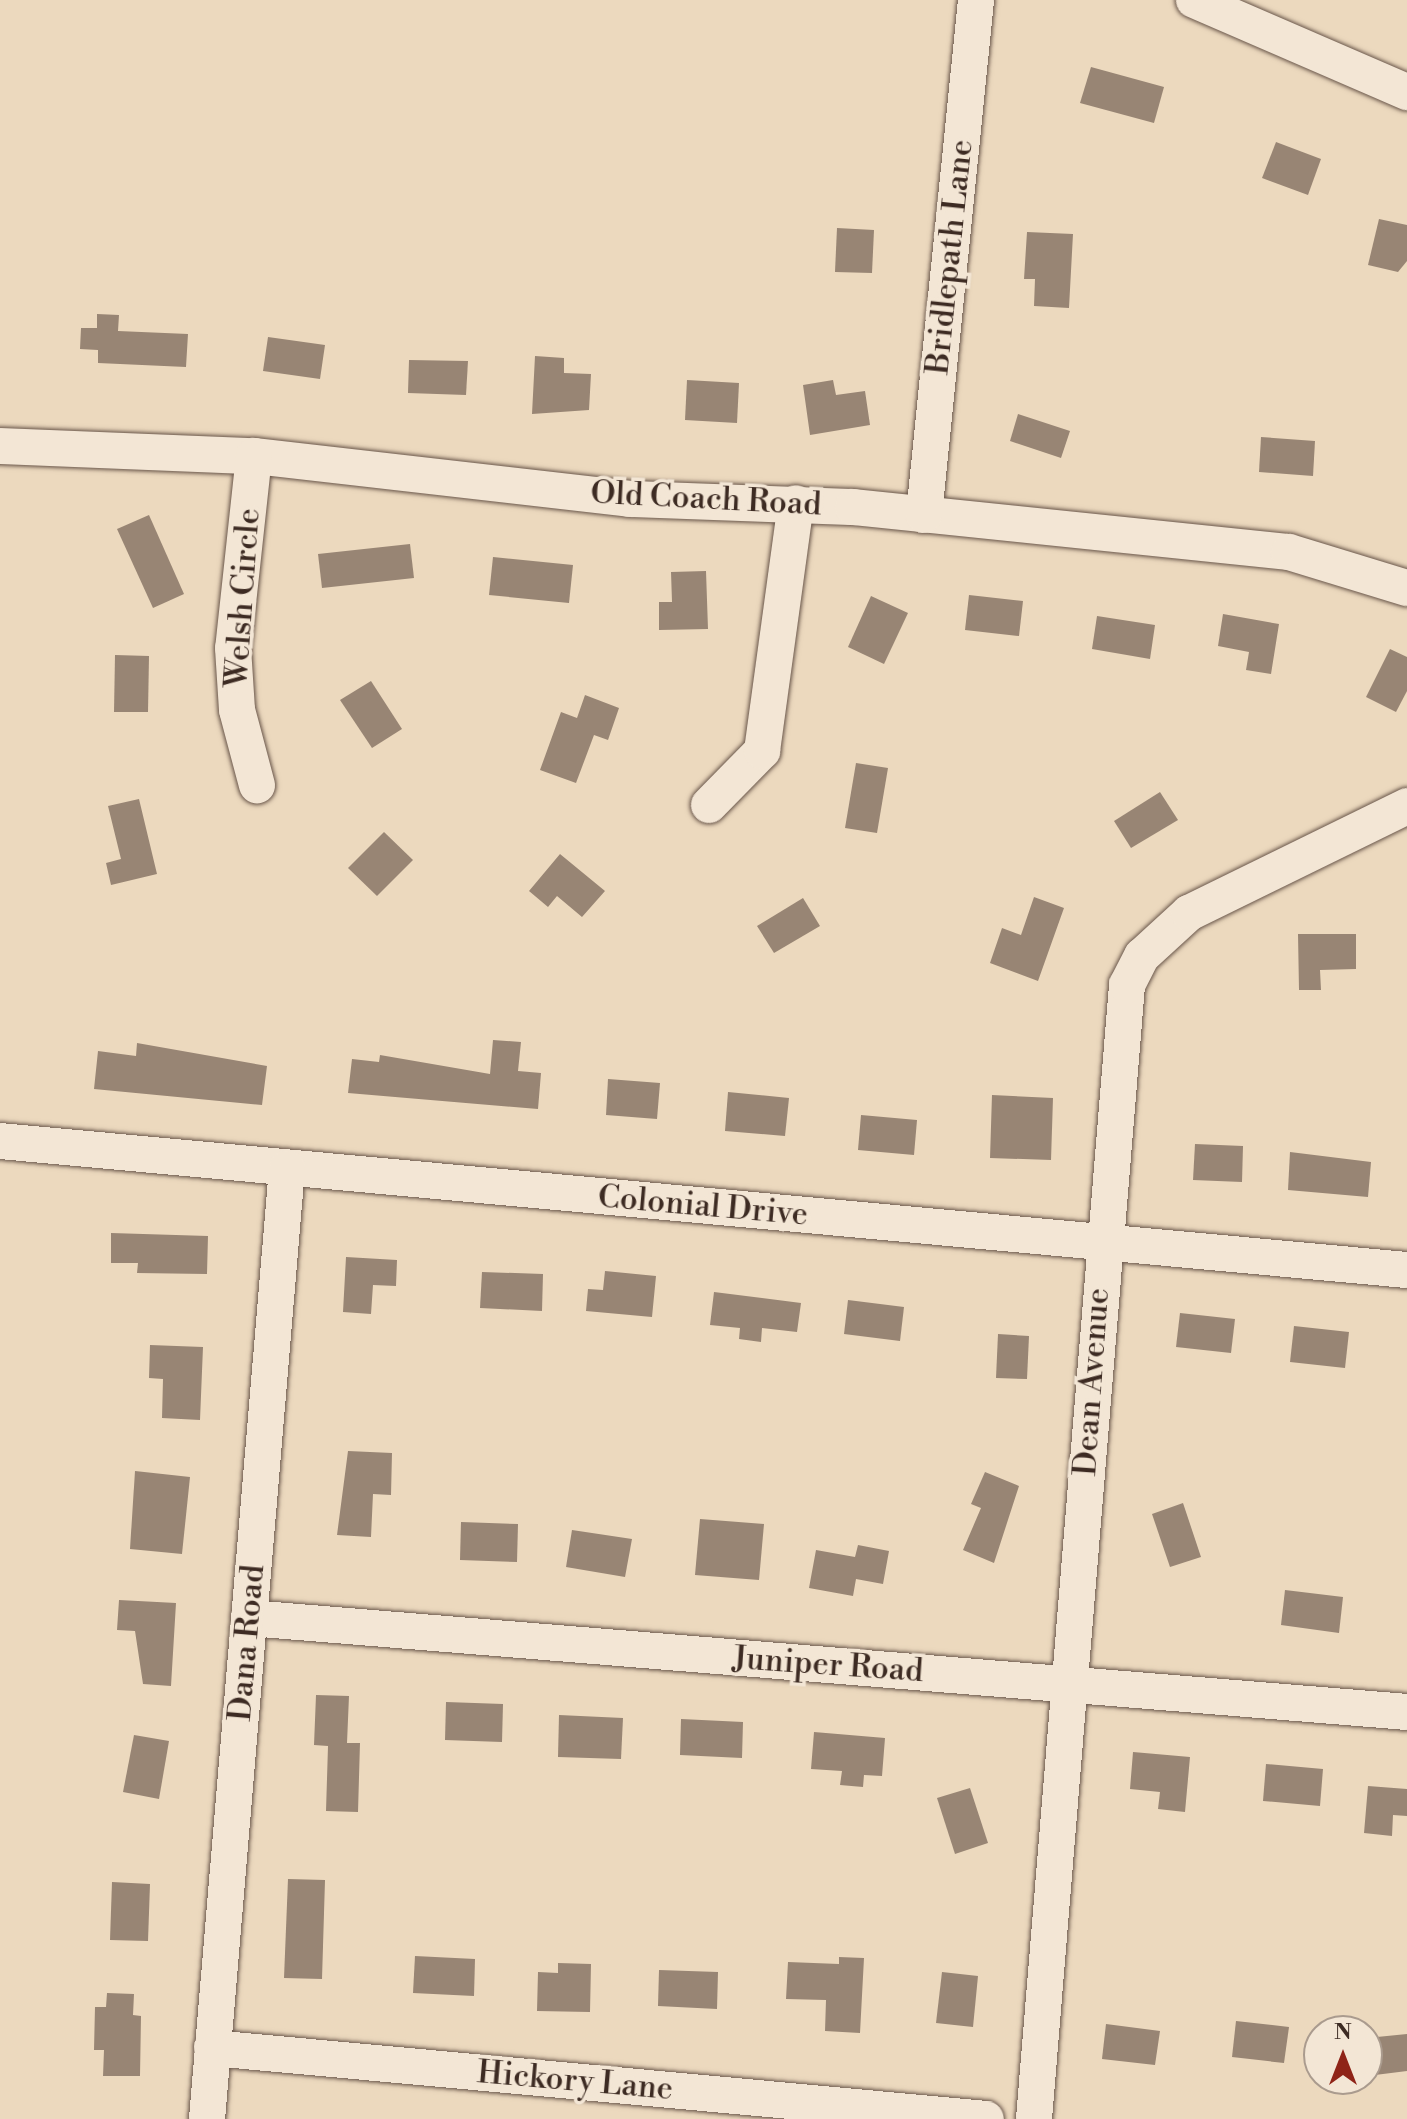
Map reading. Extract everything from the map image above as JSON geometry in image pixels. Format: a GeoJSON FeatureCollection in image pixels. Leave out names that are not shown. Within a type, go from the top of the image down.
{"type":"FeatureCollection","features":[{"type":"Feature","properties":{"kind":"street","name":"Bridlepath Lane"},"geometry":{"type":"LineString","coordinates":[[924,515],[976,0]]}},
{"type":"Feature","properties":{"kind":"street"},"geometry":{"type":"LineString","coordinates":[[1194,0],[1407,92]]}},
{"type":"Feature","properties":{"kind":"street","name":"Old Coach Road"},"geometry":{"type":"LineString","coordinates":[[0,446],[254,456],[630,499],[796,503],[924,515],[1289,552],[1407,588]]}},
{"type":"Feature","properties":{"kind":"street","name":"Welsh Circle"},"geometry":{"type":"LineString","coordinates":[[254,456],[233,648],[237,710],[257,785]]}},
{"type":"Feature","properties":{"kind":"street"},"geometry":{"type":"LineString","coordinates":[[709,805],[762,751],[796,503]]}},
{"type":"Feature","properties":{"kind":"street","name":"Dean Avenue"},"geometry":{"type":"LineString","coordinates":[[1034,2119],[1121,1018],[1142,956],[1219,895],[1407,806]]}},
{"type":"Feature","properties":{"kind":"street","name":"Colonial Drive"},"geometry":{"type":"LineString","coordinates":[[0,1141],[1407,1270]]}},
{"type":"Feature","properties":{"kind":"street","name":"Dana Road"},"geometry":{"type":"LineString","coordinates":[[207,2119],[287,1168]]}},
{"type":"Feature","properties":{"kind":"street","name":"Juniper Road"},"geometry":{"type":"LineString","coordinates":[[249,1618],[1407,1712]]}},
{"type":"Feature","properties":{"kind":"street","name":"Hickory Lane"},"geometry":{"type":"LineString","coordinates":[[212,2048],[986,2119]]}},
{"type":"Feature","properties":{"kind":"building"},"geometry":{"type":"Polygon","coordinates":[[[1091,67],[1164,87],[1154,123],[1080,103],[1091,67]]]}},
{"type":"Feature","properties":{"kind":"building"},"geometry":{"type":"Polygon","coordinates":[[[1276,142],[1321,159],[1308,195],[1262,178],[1276,142]]]}},
{"type":"Feature","properties":{"kind":"building"},"geometry":{"type":"Polygon","coordinates":[[[1379,219],[1407,225],[1407,261],[1398,272],[1368,265],[1379,219]]]}},
{"type":"Feature","properties":{"kind":"building"},"geometry":{"type":"Polygon","coordinates":[[[837,228],[874,230],[872,273],[835,272],[837,228]]]}},
{"type":"Feature","properties":{"kind":"building"},"geometry":{"type":"Polygon","coordinates":[[[1027,232],[1073,234],[1069,308],[1034,306],[1035,279],[1024,279],[1027,232]]]}},
{"type":"Feature","properties":{"kind":"building"},"geometry":{"type":"Polygon","coordinates":[[[97,314],[119,315],[118,331],[188,334],[186,367],[98,363],[98,350],[80,349],[81,328],[97,328],[97,314]]]}},
{"type":"Feature","properties":{"kind":"building"},"geometry":{"type":"Polygon","coordinates":[[[268,337],[325,345],[320,379],[263,371],[268,337]]]}},
{"type":"Feature","properties":{"kind":"building"},"geometry":{"type":"Polygon","coordinates":[[[535,356],[564,358],[564,373],[591,374],[589,410],[532,414],[535,356]]]}},
{"type":"Feature","properties":{"kind":"building"},"geometry":{"type":"Polygon","coordinates":[[[409,360],[468,361],[466,395],[408,393],[409,360]]]}},
{"type":"Feature","properties":{"kind":"building"},"geometry":{"type":"Polygon","coordinates":[[[687,380],[739,383],[737,423],[685,420],[687,380]]]}},
{"type":"Feature","properties":{"kind":"building"},"geometry":{"type":"Polygon","coordinates":[[[833,380],[836,395],[865,391],[870,425],[810,435],[803,385],[833,380]]]}},
{"type":"Feature","properties":{"kind":"building"},"geometry":{"type":"Polygon","coordinates":[[[1018,414],[1070,431],[1061,458],[1010,441],[1018,414]]]}},
{"type":"Feature","properties":{"kind":"building"},"geometry":{"type":"Polygon","coordinates":[[[1261,437],[1315,441],[1313,476],[1259,472],[1261,437]]]}},
{"type":"Feature","properties":{"kind":"building"},"geometry":{"type":"Polygon","coordinates":[[[149,515],[184,594],[153,608],[117,529],[149,515]]]}},
{"type":"Feature","properties":{"kind":"building"},"geometry":{"type":"Polygon","coordinates":[[[410,544],[414,578],[322,588],[318,554],[410,544]]]}},
{"type":"Feature","properties":{"kind":"building"},"geometry":{"type":"Polygon","coordinates":[[[493,557],[573,565],[569,603],[489,595],[493,557]]]}},
{"type":"Feature","properties":{"kind":"building"},"geometry":{"type":"Polygon","coordinates":[[[706,571],[708,629],[659,630],[659,602],[672,602],[671,572],[706,571]]]}},
{"type":"Feature","properties":{"kind":"building"},"geometry":{"type":"Polygon","coordinates":[[[969,595],[1023,601],[1019,636],[965,630],[969,595]]]}},
{"type":"Feature","properties":{"kind":"building"},"geometry":{"type":"Polygon","coordinates":[[[871,596],[908,613],[884,664],[848,647],[871,596]]]}},
{"type":"Feature","properties":{"kind":"building"},"geometry":{"type":"Polygon","coordinates":[[[1223,614],[1279,624],[1271,674],[1246,670],[1249,652],[1218,646],[1223,614]]]}},
{"type":"Feature","properties":{"kind":"building"},"geometry":{"type":"Polygon","coordinates":[[[1097,616],[1155,625],[1150,659],[1092,649],[1097,616]]]}},
{"type":"Feature","properties":{"kind":"building"},"geometry":{"type":"Polygon","coordinates":[[[1390,649],[1407,657],[1407,691],[1396,712],[1366,697],[1390,649]]]}},
{"type":"Feature","properties":{"kind":"building"},"geometry":{"type":"Polygon","coordinates":[[[115,655],[149,656],[148,712],[114,712],[115,655]]]}},
{"type":"Feature","properties":{"kind":"building"},"geometry":{"type":"Polygon","coordinates":[[[371,681],[402,729],[372,748],[340,700],[371,681]]]}},
{"type":"Feature","properties":{"kind":"building"},"geometry":{"type":"Polygon","coordinates":[[[585,695],[619,708],[608,740],[594,735],[576,783],[540,770],[561,712],[577,718],[585,695]]]}},
{"type":"Feature","properties":{"kind":"building"},"geometry":{"type":"Polygon","coordinates":[[[856,763],[888,768],[877,833],[845,828],[856,763]]]}},
{"type":"Feature","properties":{"kind":"building"},"geometry":{"type":"Polygon","coordinates":[[[1160,792],[1178,820],[1131,848],[1114,821],[1160,792]]]}},
{"type":"Feature","properties":{"kind":"building"},"geometry":{"type":"Polygon","coordinates":[[[139,799],[157,874],[111,885],[106,863],[121,859],[108,806],[139,799]]]}},
{"type":"Feature","properties":{"kind":"building"},"geometry":{"type":"Polygon","coordinates":[[[384,832],[413,860],[377,896],[348,868],[384,832]]]}},
{"type":"Feature","properties":{"kind":"building"},"geometry":{"type":"Polygon","coordinates":[[[560,854],[605,891],[582,917],[557,896],[548,907],[529,891],[560,854]]]}},
{"type":"Feature","properties":{"kind":"building"},"geometry":{"type":"Polygon","coordinates":[[[1034,897],[1064,908],[1038,981],[990,963],[1002,928],[1021,935],[1034,897]]]}},
{"type":"Feature","properties":{"kind":"building"},"geometry":{"type":"Polygon","coordinates":[[[803,898],[820,926],[774,953],[757,926],[803,898]]]}},
{"type":"Feature","properties":{"kind":"building"},"geometry":{"type":"Polygon","coordinates":[[[1298,934],[1356,934],[1356,969],[1320,970],[1321,990],[1299,990],[1298,934]]]}},
{"type":"Feature","properties":{"kind":"building"},"geometry":{"type":"Polygon","coordinates":[[[493,1040],[521,1042],[518,1071],[541,1073],[538,1109],[348,1093],[352,1059],[379,1062],[380,1055],[490,1074],[493,1040]]]}},
{"type":"Feature","properties":{"kind":"building"},"geometry":{"type":"Polygon","coordinates":[[[137,1043],[267,1066],[262,1105],[94,1089],[98,1051],[136,1056],[137,1043]]]}},
{"type":"Feature","properties":{"kind":"building"},"geometry":{"type":"Polygon","coordinates":[[[608,1079],[660,1083],[657,1119],[606,1115],[608,1079]]]}},
{"type":"Feature","properties":{"kind":"building"},"geometry":{"type":"Polygon","coordinates":[[[728,1092],[789,1098],[785,1136],[725,1131],[728,1092]]]}},
{"type":"Feature","properties":{"kind":"building"},"geometry":{"type":"Polygon","coordinates":[[[992,1095],[1053,1098],[1051,1160],[990,1158],[992,1095]]]}},
{"type":"Feature","properties":{"kind":"building"},"geometry":{"type":"Polygon","coordinates":[[[861,1115],[917,1120],[914,1155],[858,1150],[861,1115]]]}},
{"type":"Feature","properties":{"kind":"building"},"geometry":{"type":"Polygon","coordinates":[[[1195,1144],[1243,1146],[1242,1182],[1193,1180],[1195,1144]]]}},
{"type":"Feature","properties":{"kind":"building"},"geometry":{"type":"Polygon","coordinates":[[[1290,1152],[1371,1162],[1368,1197],[1288,1190],[1290,1152]]]}},
{"type":"Feature","properties":{"kind":"building"},"geometry":{"type":"Polygon","coordinates":[[[111,1233],[208,1236],[207,1274],[137,1273],[138,1263],[111,1263],[111,1233]]]}},
{"type":"Feature","properties":{"kind":"building"},"geometry":{"type":"Polygon","coordinates":[[[346,1257],[397,1260],[396,1286],[373,1285],[371,1314],[343,1312],[346,1257]]]}},
{"type":"Feature","properties":{"kind":"building"},"geometry":{"type":"Polygon","coordinates":[[[605,1271],[656,1276],[652,1317],[586,1311],[588,1289],[603,1290],[605,1271]]]}},
{"type":"Feature","properties":{"kind":"building"},"geometry":{"type":"Polygon","coordinates":[[[482,1272],[543,1274],[542,1311],[480,1308],[482,1272]]]}},
{"type":"Feature","properties":{"kind":"building"},"geometry":{"type":"Polygon","coordinates":[[[714,1292],[801,1303],[797,1332],[762,1328],[761,1342],[739,1339],[740,1328],[710,1325],[714,1292]]]}},
{"type":"Feature","properties":{"kind":"building"},"geometry":{"type":"Polygon","coordinates":[[[848,1300],[904,1307],[900,1341],[844,1334],[848,1300]]]}},
{"type":"Feature","properties":{"kind":"building"},"geometry":{"type":"Polygon","coordinates":[[[1180,1313],[1235,1319],[1231,1353],[1176,1347],[1180,1313]]]}},
{"type":"Feature","properties":{"kind":"building"},"geometry":{"type":"Polygon","coordinates":[[[1294,1326],[1349,1332],[1345,1368],[1290,1362],[1294,1326]]]}},
{"type":"Feature","properties":{"kind":"building"},"geometry":{"type":"Polygon","coordinates":[[[998,1334],[1029,1336],[1027,1379],[996,1378],[998,1334]]]}},
{"type":"Feature","properties":{"kind":"building"},"geometry":{"type":"Polygon","coordinates":[[[150,1345],[203,1347],[200,1420],[162,1418],[163,1379],[149,1378],[150,1345]]]}},
{"type":"Feature","properties":{"kind":"building"},"geometry":{"type":"Polygon","coordinates":[[[348,1451],[392,1453],[391,1495],[373,1494],[371,1537],[337,1535],[348,1451]]]}},
{"type":"Feature","properties":{"kind":"building"},"geometry":{"type":"Polygon","coordinates":[[[135,1471],[190,1477],[182,1554],[130,1549],[135,1471]]]}},
{"type":"Feature","properties":{"kind":"building"},"geometry":{"type":"Polygon","coordinates":[[[985,1472],[1019,1486],[994,1563],[963,1550],[981,1508],[971,1504],[985,1472]]]}},
{"type":"Feature","properties":{"kind":"building"},"geometry":{"type":"Polygon","coordinates":[[[1183,1503],[1201,1557],[1170,1567],[1152,1514],[1183,1503]]]}},
{"type":"Feature","properties":{"kind":"building"},"geometry":{"type":"Polygon","coordinates":[[[700,1519],[764,1524],[759,1580],[695,1575],[700,1519]]]}},
{"type":"Feature","properties":{"kind":"building"},"geometry":{"type":"Polygon","coordinates":[[[461,1522],[518,1524],[517,1562],[460,1560],[461,1522]]]}},
{"type":"Feature","properties":{"kind":"building"},"geometry":{"type":"Polygon","coordinates":[[[572,1530],[632,1539],[625,1577],[566,1567],[572,1530]]]}},
{"type":"Feature","properties":{"kind":"building"},"geometry":{"type":"Polygon","coordinates":[[[858,1545],[889,1551],[883,1584],[856,1579],[853,1596],[809,1588],[816,1550],[855,1557],[858,1545]]]}},
{"type":"Feature","properties":{"kind":"building"},"geometry":{"type":"Polygon","coordinates":[[[1285,1590],[1343,1597],[1339,1633],[1281,1625],[1285,1590]]]}},
{"type":"Feature","properties":{"kind":"building"},"geometry":{"type":"Polygon","coordinates":[[[119,1600],[176,1603],[171,1686],[143,1684],[135,1631],[117,1630],[119,1600]]]}},
{"type":"Feature","properties":{"kind":"building"},"geometry":{"type":"Polygon","coordinates":[[[316,1695],[349,1696],[347,1743],[360,1743],[358,1812],[326,1811],[328,1746],[314,1745],[316,1695]]]}},
{"type":"Feature","properties":{"kind":"building"},"geometry":{"type":"Polygon","coordinates":[[[446,1702],[503,1704],[502,1742],[445,1740],[446,1702]]]}},
{"type":"Feature","properties":{"kind":"building"},"geometry":{"type":"Polygon","coordinates":[[[559,1715],[623,1718],[621,1759],[558,1757],[559,1715]]]}},
{"type":"Feature","properties":{"kind":"building"},"geometry":{"type":"Polygon","coordinates":[[[681,1719],[743,1722],[742,1758],[680,1755],[681,1719]]]}},
{"type":"Feature","properties":{"kind":"building"},"geometry":{"type":"Polygon","coordinates":[[[814,1732],[885,1738],[882,1776],[864,1775],[863,1787],[840,1785],[842,1771],[811,1769],[814,1732]]]}},
{"type":"Feature","properties":{"kind":"building"},"geometry":{"type":"Polygon","coordinates":[[[134,1735],[169,1741],[159,1799],[123,1792],[134,1735]]]}},
{"type":"Feature","properties":{"kind":"building"},"geometry":{"type":"Polygon","coordinates":[[[1133,1752],[1190,1757],[1185,1812],[1158,1809],[1160,1792],[1130,1789],[1133,1752]]]}},
{"type":"Feature","properties":{"kind":"building"},"geometry":{"type":"Polygon","coordinates":[[[1266,1764],[1323,1769],[1320,1806],[1263,1801],[1266,1764]]]}},
{"type":"Feature","properties":{"kind":"building"},"geometry":{"type":"Polygon","coordinates":[[[1368,1786],[1407,1789],[1407,1816],[1393,1815],[1392,1836],[1364,1833],[1368,1786]]]}},
{"type":"Feature","properties":{"kind":"building"},"geometry":{"type":"Polygon","coordinates":[[[970,1788],[988,1843],[955,1854],[937,1798],[970,1788]]]}},
{"type":"Feature","properties":{"kind":"building"},"geometry":{"type":"Polygon","coordinates":[[[288,1879],[325,1880],[322,1979],[284,1978],[288,1879]]]}},
{"type":"Feature","properties":{"kind":"building"},"geometry":{"type":"Polygon","coordinates":[[[112,1882],[150,1884],[148,1941],[110,1940],[112,1882]]]}},
{"type":"Feature","properties":{"kind":"building"},"geometry":{"type":"Polygon","coordinates":[[[415,1956],[475,1959],[474,1996],[413,1993],[415,1956]]]}},
{"type":"Feature","properties":{"kind":"building"},"geometry":{"type":"Polygon","coordinates":[[[839,1957],[864,1958],[860,2033],[825,2031],[826,2000],[786,1999],[788,1962],[839,1964],[839,1957]]]}},
{"type":"Feature","properties":{"kind":"building"},"geometry":{"type":"Polygon","coordinates":[[[558,1963],[591,1964],[590,2012],[537,2011],[538,1972],[558,1973],[558,1963]]]}},
{"type":"Feature","properties":{"kind":"building"},"geometry":{"type":"Polygon","coordinates":[[[659,1970],[718,1972],[717,2009],[658,2006],[659,1970]]]}},
{"type":"Feature","properties":{"kind":"building"},"geometry":{"type":"Polygon","coordinates":[[[942,1972],[978,1976],[973,2027],[936,2023],[942,1972]]]}},
{"type":"Feature","properties":{"kind":"building"},"geometry":{"type":"Polygon","coordinates":[[[107,1993],[134,1994],[133,2015],[141,2016],[140,2076],[103,2076],[104,2050],[94,2050],[95,2007],[106,2007],[107,1993]]]}},
{"type":"Feature","properties":{"kind":"building"},"geometry":{"type":"Polygon","coordinates":[[[1236,2021],[1289,2027],[1284,2063],[1232,2057],[1236,2021]]]}},
{"type":"Feature","properties":{"kind":"building"},"geometry":{"type":"Polygon","coordinates":[[[1106,2024],[1160,2031],[1155,2065],[1102,2059],[1106,2024]]]}},
{"type":"Feature","properties":{"kind":"building"},"geometry":{"type":"Polygon","coordinates":[[[1407,2034],[1407,2071],[1383,2074],[1383,2036],[1407,2034]]]}}]}
